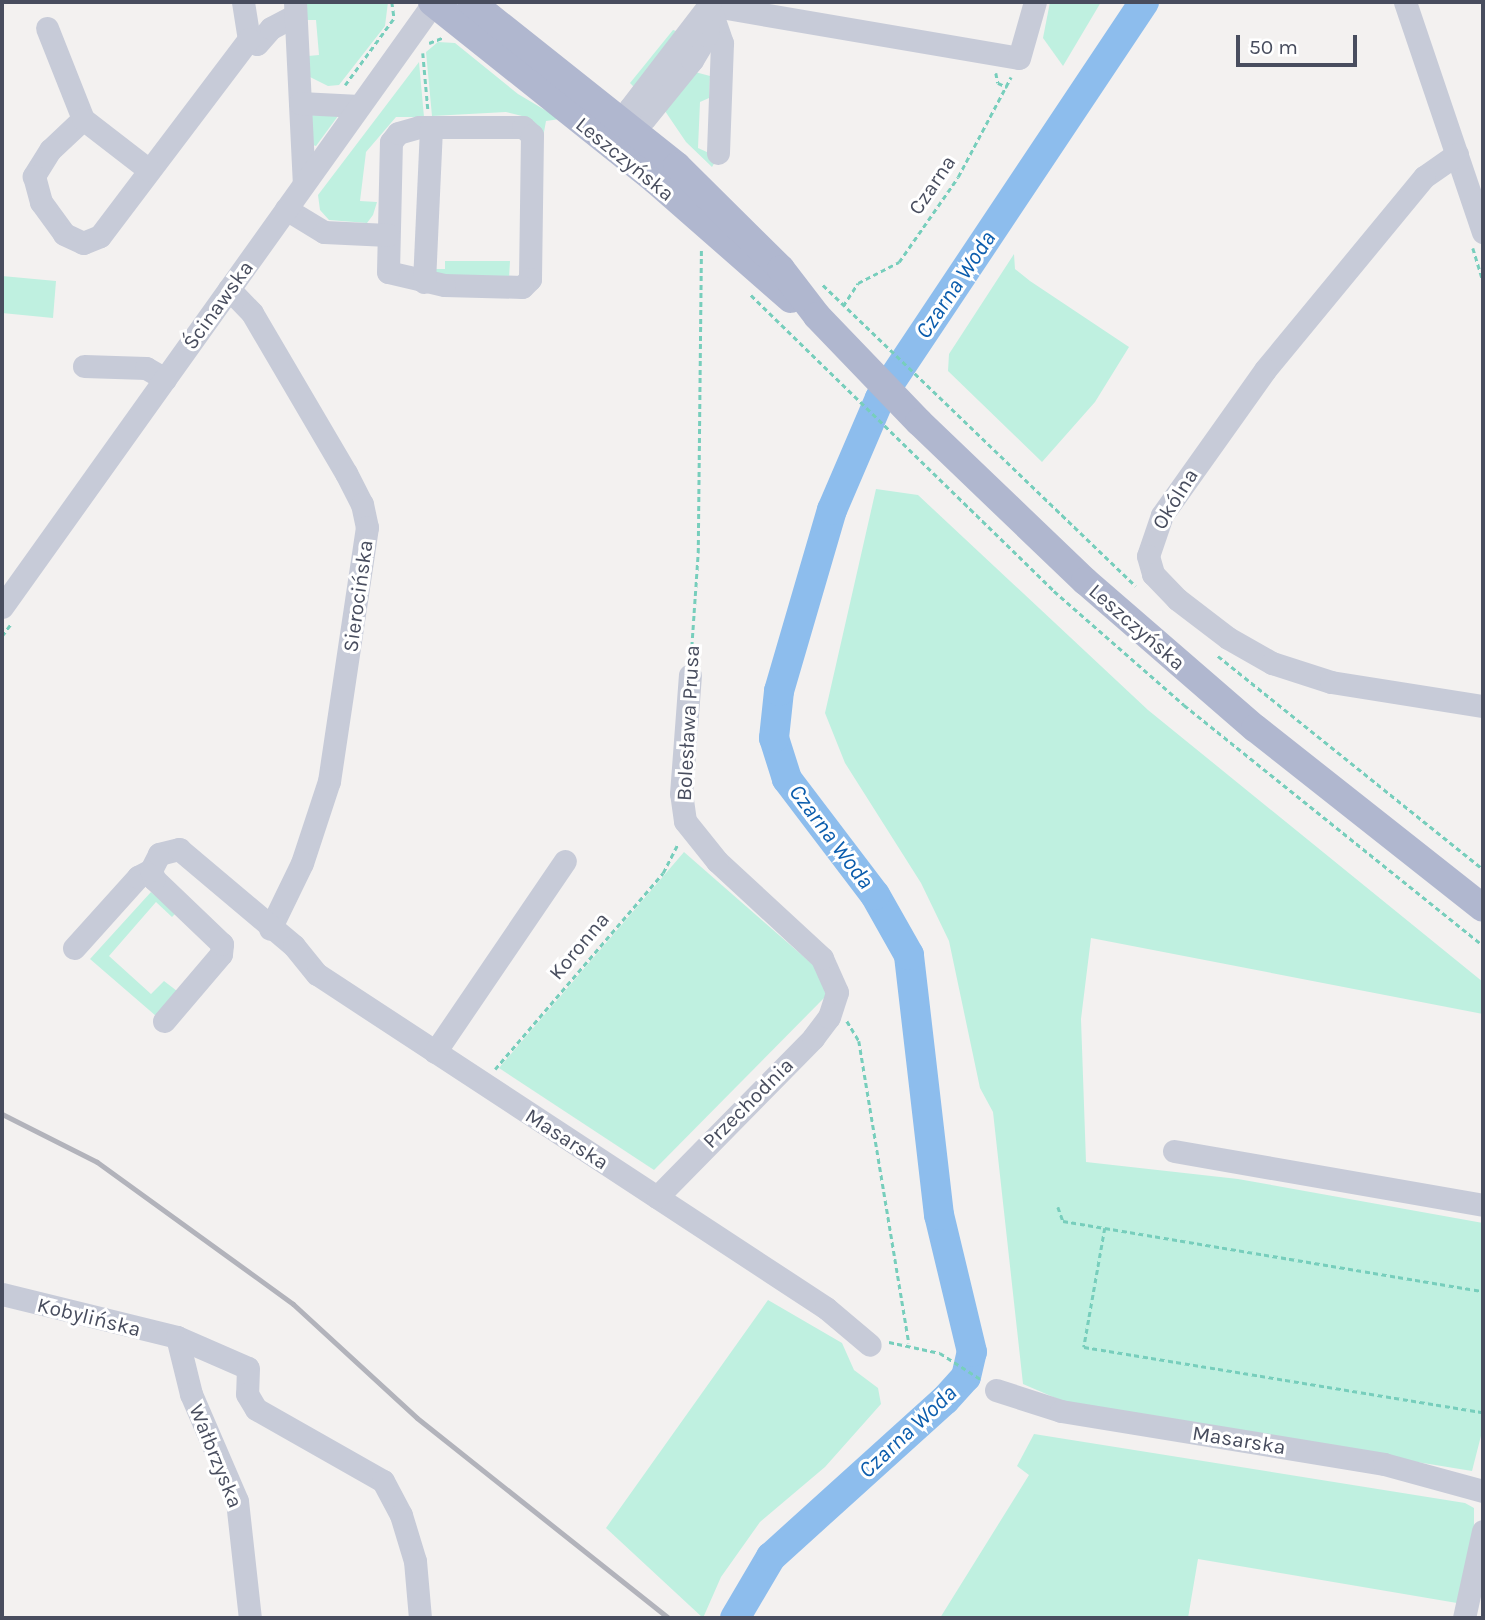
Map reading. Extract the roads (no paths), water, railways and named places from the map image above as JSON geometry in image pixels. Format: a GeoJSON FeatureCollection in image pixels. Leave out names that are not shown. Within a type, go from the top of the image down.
{"type":"FeatureCollection","features":[{"type":"Feature","properties":{"kind":"main road","name":"Leszczyńska"},"geometry":{"type":"LineString","coordinates":[[433,2],[590,115],[625,128],[677,166],[781,269],[817,316],[919,422],[1152,641],[1483,908]]}},
{"type":"Feature","properties":{"kind":"main road","name":"Leszczyńska"},"geometry":{"type":"LineString","coordinates":[[471,2],[590,115],[639,168],[767,282],[817,316]]}},
{"type":"Feature","properties":{"kind":"street"},"geometry":{"type":"LineString","coordinates":[[83,120],[50,150],[34,176],[41,202],[64,234],[83,243],[100,236],[249,39],[243,2]]}},
{"type":"Feature","properties":{"kind":"street","name":"Ścinawska"},"geometry":{"type":"LineString","coordinates":[[2,607],[433,2]]}},
{"type":"Feature","properties":{"kind":"street"},"geometry":{"type":"LineString","coordinates":[[709,4],[1019,58],[1035,2]]}},
{"type":"Feature","properties":{"kind":"street"},"geometry":{"type":"LineString","coordinates":[[1405,2],[1483,232]]}},
{"type":"Feature","properties":{"kind":"street"},"geometry":{"type":"LineString","coordinates":[[590,115],[617,105],[644,104],[686,68],[707,35],[709,4]]}},
{"type":"Feature","properties":{"kind":"street"},"geometry":{"type":"LineString","coordinates":[[709,4],[722,43],[718,153]]}},
{"type":"Feature","properties":{"kind":"street"},"geometry":{"type":"LineString","coordinates":[[639,168],[627,150],[625,128],[644,104],[709,4]]}},
{"type":"Feature","properties":{"kind":"street"},"geometry":{"type":"LineString","coordinates":[[249,39],[257,44],[295,8]]}},
{"type":"Feature","properties":{"kind":"street"},"geometry":{"type":"LineString","coordinates":[[295,8],[304,183]]}},
{"type":"Feature","properties":{"kind":"street"},"geometry":{"type":"LineString","coordinates":[[47,28],[83,120],[149,170]]}},
{"type":"Feature","properties":{"kind":"street"},"geometry":{"type":"LineString","coordinates":[[686,68],[706,65],[721,78]]}},
{"type":"Feature","properties":{"kind":"street"},"geometry":{"type":"LineString","coordinates":[[300,103],[359,106]]}},
{"type":"Feature","properties":{"kind":"street"},"geometry":{"type":"LineString","coordinates":[[644,104],[677,166]]}},
{"type":"Feature","properties":{"kind":"street"},"geometry":{"type":"LineString","coordinates":[[424,282],[431,127]]}},
{"type":"Feature","properties":{"kind":"street"},"geometry":{"type":"LineString","coordinates":[[431,127],[523,127],[532,135],[530,279],[518,288],[424,282],[388,272],[391,142],[405,129],[431,127]]}},
{"type":"Feature","properties":{"kind":"street","name":"Okólna"},"geometry":{"type":"LineString","coordinates":[[1458,155],[1424,177],[1265,370],[1162,516],[1148,555],[1153,574],[1173,595],[1228,638],[1272,663],[1347,685],[1483,706]]}},
{"type":"Feature","properties":{"kind":"street"},"geometry":{"type":"LineString","coordinates":[[286,209],[324,232],[388,234]]}},
{"type":"Feature","properties":{"kind":"street","name":"Sierocińska"},"geometry":{"type":"LineString","coordinates":[[229,289],[252,313],[339,461],[361,501],[367,525],[329,781],[302,863],[270,929]]}},
{"type":"Feature","properties":{"kind":"street"},"geometry":{"type":"LineString","coordinates":[[84,366],[146,368],[165,379]]}},
{"type":"Feature","properties":{"kind":"street","name":"Bolesława Prusa"},"geometry":{"type":"LineString","coordinates":[[690,675],[681,790],[685,821],[717,861],[822,958],[835,980],[834,1004]]}},
{"type":"Feature","properties":{"kind":"street","name":"Masarska"},"geometry":{"type":"LineString","coordinates":[[151,870],[159,854],[179,849],[270,929],[296,948],[316,973],[826,1308],[870,1345]]}},
{"type":"Feature","properties":{"kind":"street"},"geometry":{"type":"LineString","coordinates":[[435,1052],[565,861]]}},
{"type":"Feature","properties":{"kind":"street"},"geometry":{"type":"LineString","coordinates":[[74,948],[138,877],[151,870],[164,891],[222,944],[221,954],[164,1021]]}},
{"type":"Feature","properties":{"kind":"street","name":"Przechodnia"},"geometry":{"type":"LineString","coordinates":[[657,1198],[813,1038],[834,1004]]}},
{"type":"Feature","properties":{"kind":"street"},"geometry":{"type":"LineString","coordinates":[[1174,1151],[1483,1205]]}},
{"type":"Feature","properties":{"kind":"street","name":"Kobylińska"},"geometry":{"type":"LineString","coordinates":[[2,1294],[177,1337],[248,1368],[247,1394],[256,1409],[383,1481],[401,1515],[415,1561],[420,1618]]}},
{"type":"Feature","properties":{"kind":"street","name":"Wałbrzyska"},"geometry":{"type":"LineString","coordinates":[[177,1337],[191,1394],[237,1503],[250,1618]]}},
{"type":"Feature","properties":{"kind":"street","name":"Masarska"},"geometry":{"type":"LineString","coordinates":[[996,1390],[1061,1410],[1384,1464],[1483,1491]]}},
{"type":"Feature","properties":{"kind":"street"},"geometry":{"type":"LineString","coordinates":[[1464,1618],[1483,1531]]}},
{"type":"Feature","properties":{"kind":"waterway","name":"Czarna Woda"},"geometry":{"type":"LineString","coordinates":[[735,1618],[771,1557],[945,1400],[966,1377],[972,1352],[939,1215],[909,955],[875,895],[787,779],[774,738],[779,691],[832,510],[880,398],[1144,2]]}},
{"type":"Feature","properties":{"kind":"railway"},"geometry":{"type":"LineString","coordinates":[[2,1114],[97,1162],[293,1304],[417,1418],[668,1618]]}}]}
